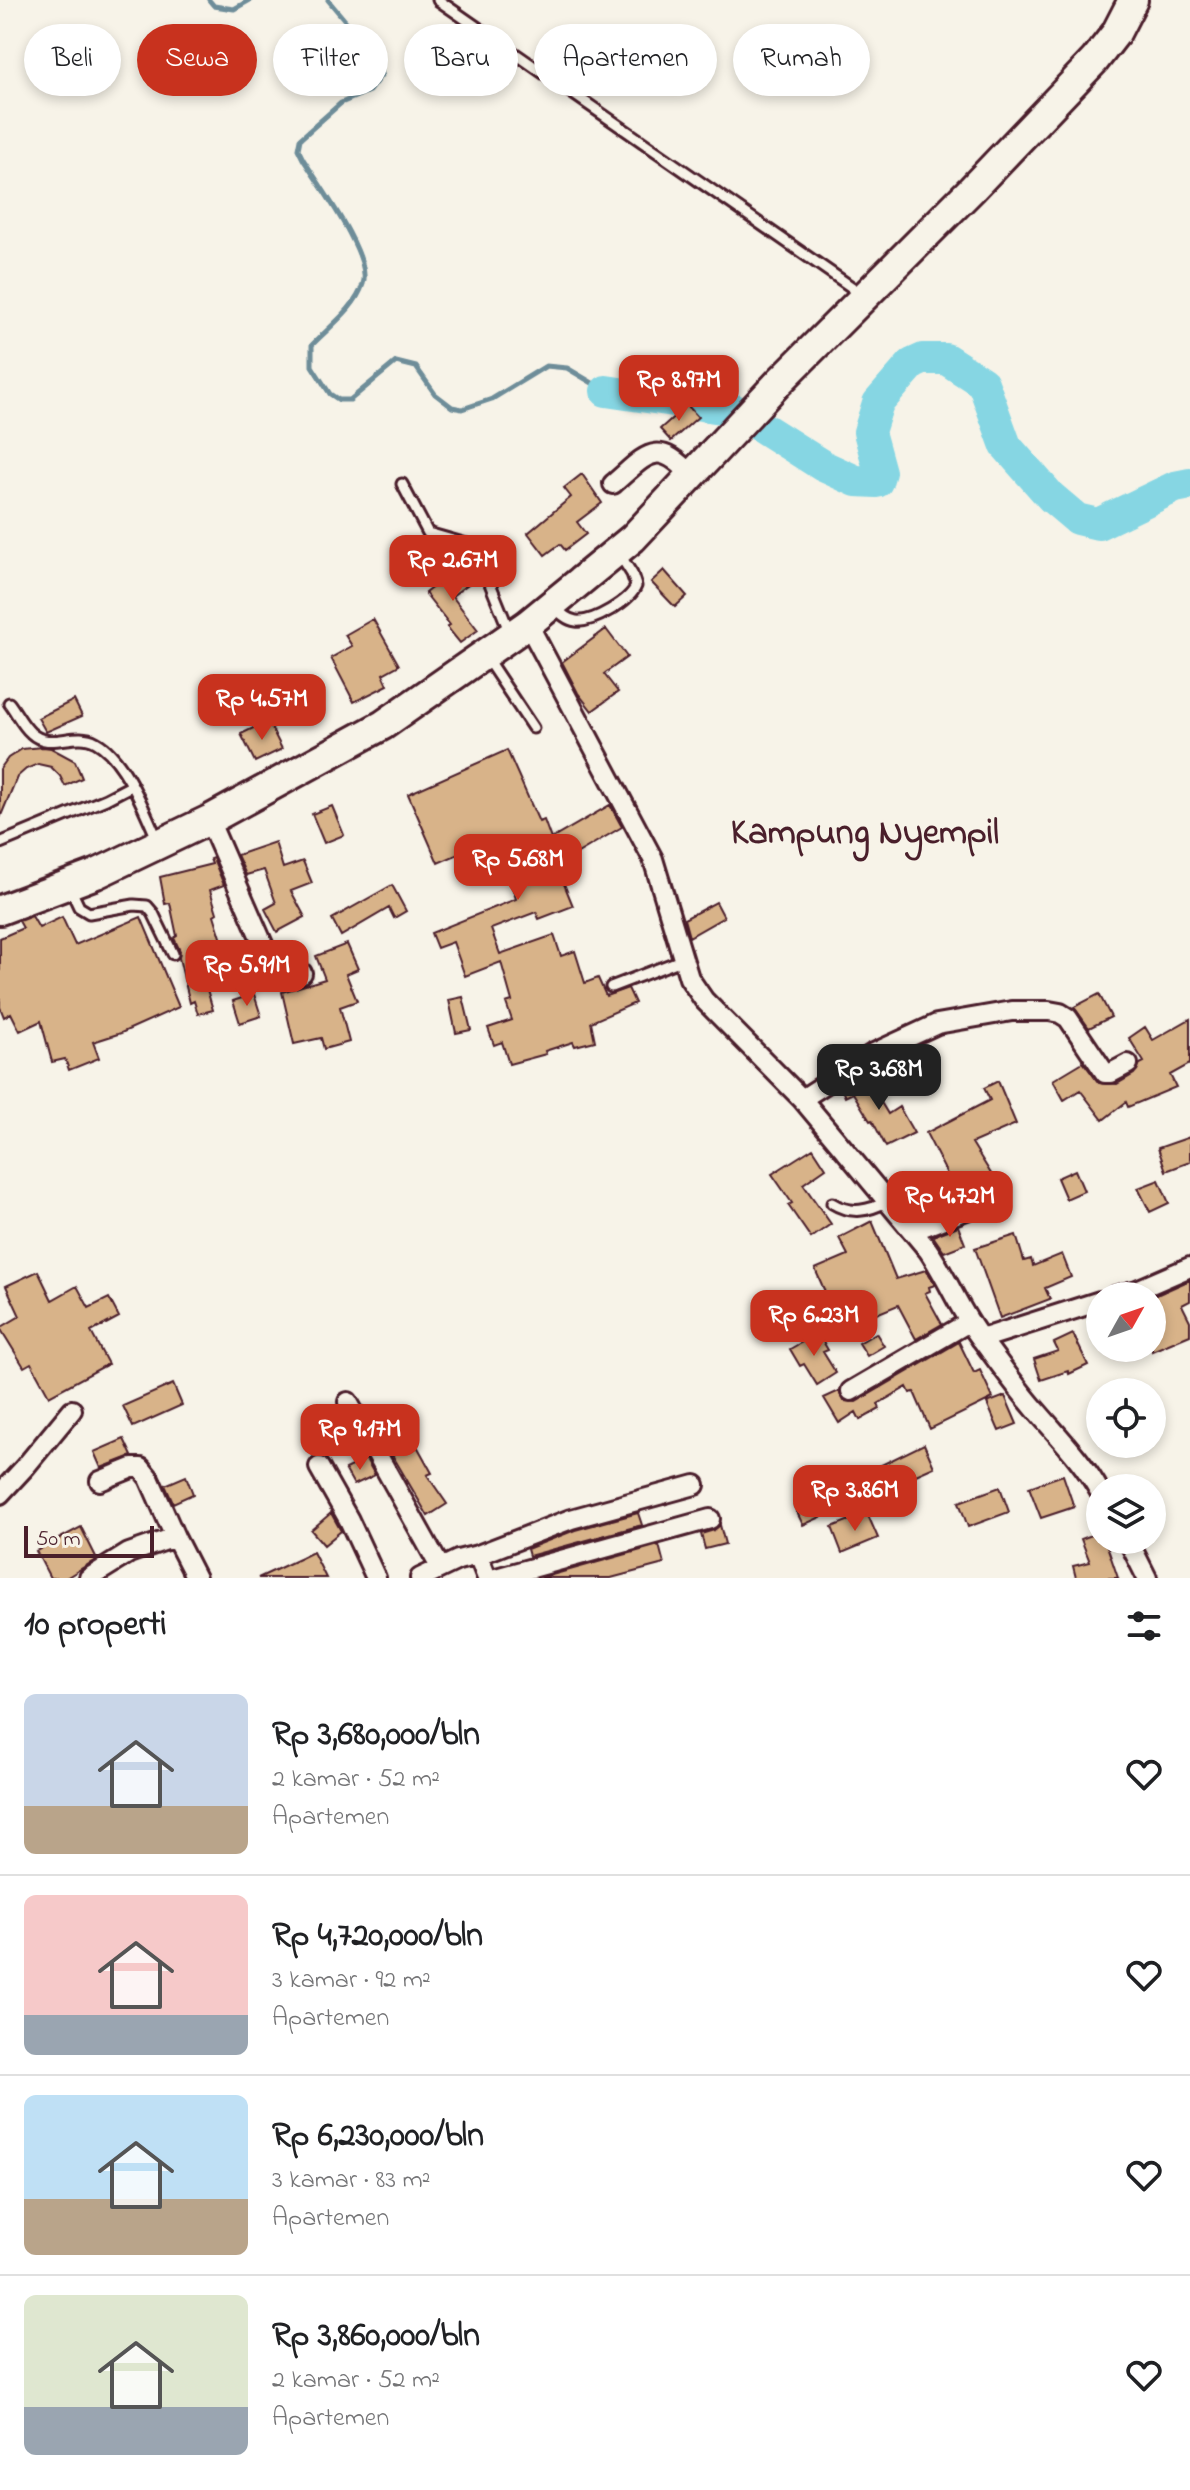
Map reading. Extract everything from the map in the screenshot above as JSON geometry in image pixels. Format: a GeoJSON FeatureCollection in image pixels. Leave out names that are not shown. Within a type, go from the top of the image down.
{"type":"FeatureCollection","features":[{"type":"Feature","properties":{"kind":"main road"},"geometry":{"type":"LineString","coordinates":[[0,910],[68,885],[209,820],[383,725],[485,656],[552,605],[618,551],[1095,60],[1116,33],[1133,0]]}},
{"type":"Feature","properties":{"kind":"street"},"geometry":{"type":"LineString","coordinates":[[613,484],[644,458],[655,454],[670,455],[692,476]]}},
{"type":"Feature","properties":{"kind":"street"},"geometry":{"type":"LineString","coordinates":[[520,630],[653,859],[689,978],[704,1000],[802,1099],[938,1263],[981,1339],[1089,1474]]}},
{"type":"Feature","properties":{"kind":"street"},"geometry":{"type":"LineString","coordinates":[[209,820],[276,974],[302,973]]}},
{"type":"Feature","properties":{"kind":"street"},"geometry":{"type":"LineString","coordinates":[[802,1099],[872,1054],[937,1024],[1012,1011],[1060,1013],[1068,1018],[1105,1073],[1128,1064]]}},
{"type":"Feature","properties":{"kind":"street"},"geometry":{"type":"LineString","coordinates":[[912,1231],[987,1202]]}},
{"type":"Feature","properties":{"kind":"street"},"geometry":{"type":"LineString","coordinates":[[1155,1282],[1190,1267]]}},
{"type":"Feature","properties":{"kind":"street"},"geometry":{"type":"LineString","coordinates":[[981,1339],[1086,1305]]}},
{"type":"Feature","properties":{"kind":"street"},"geometry":{"type":"LineString","coordinates":[[851,1391],[969,1322]]}},
{"type":"Feature","properties":{"kind":"street"},"geometry":{"type":"LineString","coordinates":[[348,1402],[440,1567]]}},
{"type":"Feature","properties":{"kind":"street"},"geometry":{"type":"LineString","coordinates":[[0,1494],[72,1410]]}},
{"type":"Feature","properties":{"kind":"street"},"geometry":{"type":"LineString","coordinates":[[319,1467],[355,1531],[376,1578]]}},
{"type":"Feature","properties":{"kind":"street"},"geometry":{"type":"LineString","coordinates":[[100,1481],[132,1468],[141,1468],[149,1478],[196,1578]]}},
{"type":"Feature","properties":{"kind":"street"},"geometry":{"type":"LineString","coordinates":[[420,1578],[440,1567],[571,1519],[695,1485]]}},
{"type":"Feature","properties":{"kind":"street"},"geometry":{"type":"LineString","coordinates":[[496,1578],[710,1519]]}},
{"type":"Feature","properties":{"kind":"street"},"geometry":{"type":"LineString","coordinates":[[89,1578],[129,1553],[175,1537]]}},
{"type":"Feature","properties":{"kind":"street"},"geometry":{"type":"LineString","coordinates":[[1135,1554],[1147,1578]]}},
{"type":"Feature","properties":{"kind":"street"},"geometry":{"type":"LineString","coordinates":[[478,1555],[487,1578]]}},
{"type":"Feature","properties":{"kind":"lane"},"geometry":{"type":"LineString","coordinates":[[438,0],[866,297]]}},
{"type":"Feature","properties":{"kind":"lane"},"geometry":{"type":"LineString","coordinates":[[402,484],[428,533],[476,549],[520,630]]}},
{"type":"Feature","properties":{"kind":"lane"},"geometry":{"type":"LineString","coordinates":[[552,605],[566,618],[579,622],[615,607],[633,593],[636,586],[632,574],[618,551]]}},
{"type":"Feature","properties":{"kind":"lane"},"geometry":{"type":"LineString","coordinates":[[485,656],[533,728]]}},
{"type":"Feature","properties":{"kind":"lane"},"geometry":{"type":"LineString","coordinates":[[9,703],[30,733],[40,739],[49,742],[80,737],[99,743],[119,765],[159,844]]}},
{"type":"Feature","properties":{"kind":"lane"},"geometry":{"type":"LineString","coordinates":[[0,843],[131,786]]}},
{"type":"Feature","properties":{"kind":"lane"},"geometry":{"type":"LineString","coordinates":[[68,885],[79,907],[89,913],[134,905],[147,906],[173,954]]}},
{"type":"Feature","properties":{"kind":"lane"},"geometry":{"type":"LineString","coordinates":[[611,987],[684,959]]}},
{"type":"Feature","properties":{"kind":"lane"},"geometry":{"type":"LineString","coordinates":[[832,1203],[844,1210],[858,1211],[875,1208],[888,1201]]}},
{"type":"Feature","properties":{"kind":"building"},"geometry":{"type":"Polygon","coordinates":[[[687,405],[698,417],[671,441],[660,429],[687,405]]]}},
{"type":"Feature","properties":{"kind":"building"},"geometry":{"type":"Polygon","coordinates":[[[582,474],[602,503],[577,522],[586,534],[565,550],[560,544],[545,555],[528,533],[571,497],[564,488],[582,474]]]}},
{"type":"Feature","properties":{"kind":"building"},"geometry":{"type":"Polygon","coordinates":[[[458,564],[471,582],[452,596],[478,630],[460,643],[425,593],[458,564]]]}},
{"type":"Feature","properties":{"kind":"building"},"geometry":{"type":"Polygon","coordinates":[[[664,570],[687,596],[675,607],[651,582],[664,570]]]}},
{"type":"Feature","properties":{"kind":"building"},"geometry":{"type":"Polygon","coordinates":[[[373,619],[399,665],[383,674],[388,685],[354,702],[331,658],[352,646],[345,635],[373,619]]]}},
{"type":"Feature","properties":{"kind":"building"},"geometry":{"type":"Polygon","coordinates":[[[606,629],[627,657],[604,674],[618,692],[592,711],[578,693],[562,662],[606,629]]]}},
{"type":"Feature","properties":{"kind":"building"},"geometry":{"type":"Polygon","coordinates":[[[74,700],[82,716],[46,732],[38,718],[74,700]]]}},
{"type":"Feature","properties":{"kind":"building"},"geometry":{"type":"Polygon","coordinates":[[[268,721],[282,749],[255,762],[241,734],[268,721]]]}},
{"type":"Feature","properties":{"kind":"building"},"geometry":{"type":"Polygon","coordinates":[[[43,747],[75,761],[82,778],[65,786],[51,767],[38,764],[26,769],[17,777],[0,818],[0,769],[8,758],[22,749],[43,747]]]}},
{"type":"Feature","properties":{"kind":"building"},"geometry":{"type":"Polygon","coordinates":[[[507,750],[539,822],[544,820],[551,839],[610,805],[622,827],[561,863],[564,872],[560,874],[573,906],[539,919],[536,912],[491,929],[500,954],[554,935],[561,956],[575,951],[585,983],[598,978],[606,996],[628,988],[635,1003],[591,1022],[595,1041],[575,1046],[573,1042],[545,1051],[546,1054],[509,1064],[502,1042],[494,1045],[488,1028],[512,1020],[506,1003],[512,1001],[501,962],[465,976],[453,942],[437,948],[431,933],[516,899],[507,872],[502,873],[499,866],[474,877],[463,852],[438,863],[408,794],[507,750]]]}},
{"type":"Feature","properties":{"kind":"building"},"geometry":{"type":"Polygon","coordinates":[[[332,806],[344,835],[324,843],[312,814],[332,806]]]}},
{"type":"Feature","properties":{"kind":"building"},"geometry":{"type":"Polygon","coordinates":[[[275,842],[283,868],[303,861],[312,883],[291,891],[305,917],[277,932],[265,909],[276,903],[264,870],[246,875],[237,855],[275,842]]]}},
{"type":"Feature","properties":{"kind":"building"},"geometry":{"type":"Polygon","coordinates":[[[213,858],[224,885],[210,890],[217,913],[214,915],[231,969],[204,979],[213,1010],[198,1014],[194,1001],[190,1003],[180,951],[174,938],[177,936],[170,903],[165,904],[160,877],[212,864],[210,859],[213,858]]]}},
{"type":"Feature","properties":{"kind":"building"},"geometry":{"type":"Polygon","coordinates":[[[392,885],[406,911],[394,918],[389,908],[341,936],[332,919],[392,885]]]}},
{"type":"Feature","properties":{"kind":"building"},"geometry":{"type":"Polygon","coordinates":[[[716,902],[724,917],[689,937],[684,919],[716,902]]]}},
{"type":"Feature","properties":{"kind":"building"},"geometry":{"type":"Polygon","coordinates":[[[32,916],[39,928],[62,917],[75,945],[141,917],[179,1007],[93,1042],[99,1058],[69,1070],[65,1059],[52,1062],[41,1021],[20,1031],[11,1013],[4,1017],[0,1007],[0,938],[23,928],[19,921],[32,916]]]}},
{"type":"Feature","properties":{"kind":"building"},"geometry":{"type":"Polygon","coordinates":[[[347,944],[358,969],[346,974],[357,1001],[340,1007],[349,1042],[324,1049],[321,1038],[294,1044],[282,992],[325,979],[316,956],[347,944]]]}},
{"type":"Feature","properties":{"kind":"building"},"geometry":{"type":"Polygon","coordinates":[[[254,994],[261,1016],[240,1023],[233,1001],[254,994]]]}},
{"type":"Feature","properties":{"kind":"building"},"geometry":{"type":"Polygon","coordinates":[[[1099,994],[1111,1017],[1089,1028],[1074,1007],[1099,994]]]}},
{"type":"Feature","properties":{"kind":"building"},"geometry":{"type":"Polygon","coordinates":[[[463,997],[471,1030],[456,1033],[449,1000],[463,997]]]}},
{"type":"Feature","properties":{"kind":"building"},"geometry":{"type":"Polygon","coordinates":[[[1190,1019],[1190,1064],[1170,1075],[1176,1087],[1128,1107],[1126,1102],[1103,1120],[1080,1090],[1064,1100],[1053,1080],[1083,1062],[1099,1083],[1117,1084],[1134,1074],[1144,1062],[1129,1038],[1145,1027],[1153,1040],[1190,1019]]]}},
{"type":"Feature","properties":{"kind":"building"},"geometry":{"type":"Polygon","coordinates":[[[864,1074],[888,1114],[899,1107],[914,1133],[886,1147],[853,1093],[845,1097],[841,1088],[864,1074]]]}},
{"type":"Feature","properties":{"kind":"building"},"geometry":{"type":"Polygon","coordinates":[[[998,1081],[1016,1124],[972,1143],[993,1177],[982,1184],[977,1177],[954,1188],[926,1133],[990,1100],[984,1088],[998,1081]]]}},
{"type":"Feature","properties":{"kind":"building"},"geometry":{"type":"Polygon","coordinates":[[[1190,1137],[1190,1162],[1166,1171],[1158,1148],[1190,1137]]]}},
{"type":"Feature","properties":{"kind":"building"},"geometry":{"type":"Polygon","coordinates":[[[813,1148],[826,1168],[803,1184],[831,1224],[811,1238],[788,1205],[792,1203],[772,1174],[813,1148]]]}},
{"type":"Feature","properties":{"kind":"building"},"geometry":{"type":"Polygon","coordinates":[[[1075,1170],[1084,1191],[1066,1199],[1057,1178],[1075,1170]]]}},
{"type":"Feature","properties":{"kind":"building"},"geometry":{"type":"Polygon","coordinates":[[[1159,1180],[1169,1203],[1150,1212],[1138,1188],[1159,1180]]]}},
{"type":"Feature","properties":{"kind":"building"},"geometry":{"type":"Polygon","coordinates":[[[935,1189],[941,1207],[914,1214],[906,1198],[935,1189]]]}},
{"type":"Feature","properties":{"kind":"building"},"geometry":{"type":"Polygon","coordinates":[[[872,1221],[896,1279],[926,1270],[935,1285],[925,1293],[942,1324],[916,1339],[898,1305],[862,1320],[858,1310],[818,1326],[812,1310],[830,1303],[815,1269],[848,1255],[839,1238],[872,1221]]]}},
{"type":"Feature","properties":{"kind":"building"},"geometry":{"type":"Polygon","coordinates":[[[958,1226],[965,1244],[944,1252],[933,1236],[958,1226]]]}},
{"type":"Feature","properties":{"kind":"building"},"geometry":{"type":"Polygon","coordinates":[[[1016,1235],[1024,1261],[1031,1259],[1033,1266],[1062,1254],[1071,1277],[1045,1288],[1050,1299],[1000,1318],[975,1248],[1016,1235]]]}},
{"type":"Feature","properties":{"kind":"building"},"geometry":{"type":"Polygon","coordinates":[[[38,1271],[52,1300],[77,1286],[89,1308],[109,1298],[119,1317],[91,1332],[108,1364],[49,1396],[31,1363],[24,1367],[0,1328],[20,1316],[6,1286],[38,1271]]]}},
{"type":"Feature","properties":{"kind":"building"},"geometry":{"type":"Polygon","coordinates":[[[1190,1280],[1190,1301],[1182,1305],[1190,1321],[1190,1335],[1166,1345],[1166,1291],[1190,1280]]]}},
{"type":"Feature","properties":{"kind":"building"},"geometry":{"type":"Polygon","coordinates":[[[818,1333],[828,1350],[823,1352],[836,1373],[817,1385],[790,1349],[818,1333]]]}},
{"type":"Feature","properties":{"kind":"building"},"geometry":{"type":"Polygon","coordinates":[[[876,1333],[884,1346],[867,1356],[859,1343],[876,1333]]]}},
{"type":"Feature","properties":{"kind":"building"},"geometry":{"type":"Polygon","coordinates":[[[1073,1334],[1088,1365],[1069,1374],[1068,1371],[1041,1380],[1034,1359],[1058,1351],[1054,1343],[1073,1334]]]}},
{"type":"Feature","properties":{"kind":"building"},"geometry":{"type":"Polygon","coordinates":[[[959,1342],[974,1373],[980,1370],[993,1398],[930,1429],[914,1392],[910,1393],[907,1387],[878,1404],[880,1409],[860,1420],[856,1412],[839,1423],[824,1398],[839,1391],[844,1401],[856,1402],[959,1342]]]}},
{"type":"Feature","properties":{"kind":"building"},"geometry":{"type":"Polygon","coordinates":[[[173,1384],[182,1405],[133,1427],[123,1406],[173,1384]]]}},
{"type":"Feature","properties":{"kind":"building"},"geometry":{"type":"Polygon","coordinates":[[[1005,1396],[1017,1424],[999,1431],[987,1403],[1005,1396]]]}},
{"type":"Feature","properties":{"kind":"building"},"geometry":{"type":"Polygon","coordinates":[[[406,1426],[432,1473],[427,1475],[447,1504],[428,1516],[384,1441],[406,1426]]]}},
{"type":"Feature","properties":{"kind":"building"},"geometry":{"type":"Polygon","coordinates":[[[124,1439],[132,1456],[101,1468],[94,1452],[124,1439]]]}},
{"type":"Feature","properties":{"kind":"building"},"geometry":{"type":"Polygon","coordinates":[[[924,1444],[934,1467],[909,1478],[908,1474],[878,1489],[869,1471],[924,1444]]]}},
{"type":"Feature","properties":{"kind":"building"},"geometry":{"type":"Polygon","coordinates":[[[366,1459],[375,1475],[354,1485],[345,1469],[366,1459]]]}},
{"type":"Feature","properties":{"kind":"building"},"geometry":{"type":"Polygon","coordinates":[[[1063,1475],[1074,1507],[1041,1518],[1029,1487],[1063,1475]]]}},
{"type":"Feature","properties":{"kind":"building"},"geometry":{"type":"Polygon","coordinates":[[[186,1476],[193,1494],[173,1503],[165,1485],[186,1476]]]}},
{"type":"Feature","properties":{"kind":"building"},"geometry":{"type":"Polygon","coordinates":[[[1000,1487],[1009,1512],[968,1527],[959,1502],[1000,1487]]]}},
{"type":"Feature","properties":{"kind":"building"},"geometry":{"type":"Polygon","coordinates":[[[812,1498],[821,1517],[803,1525],[794,1506],[812,1498]]]}},
{"type":"Feature","properties":{"kind":"building"},"geometry":{"type":"Polygon","coordinates":[[[331,1513],[341,1531],[324,1545],[311,1530],[331,1513]]]}},
{"type":"Feature","properties":{"kind":"building"},"geometry":{"type":"Polygon","coordinates":[[[638,1513],[642,1525],[529,1556],[527,1549],[575,1530],[638,1513]]]}},
{"type":"Feature","properties":{"kind":"building"},"geometry":{"type":"Polygon","coordinates":[[[867,1513],[878,1538],[842,1553],[832,1527],[867,1513]]]}},
{"type":"Feature","properties":{"kind":"building"},"geometry":{"type":"Polygon","coordinates":[[[720,1525],[725,1544],[705,1549],[701,1534],[720,1525]]]}},
{"type":"Feature","properties":{"kind":"building"},"geometry":{"type":"Polygon","coordinates":[[[81,1527],[97,1559],[66,1578],[50,1578],[36,1551],[81,1527]]]}},
{"type":"Feature","properties":{"kind":"building"},"geometry":{"type":"Polygon","coordinates":[[[659,1545],[664,1564],[611,1578],[541,1578],[659,1545]]]}},
{"type":"Feature","properties":{"kind":"building"},"geometry":{"type":"Polygon","coordinates":[[[313,1552],[326,1578],[258,1578],[301,1558],[313,1552]]]}},
{"type":"Feature","properties":{"kind":"building"},"geometry":{"type":"Polygon","coordinates":[[[1087,1554],[1110,1554],[1118,1578],[1076,1578],[1073,1566],[1090,1562],[1087,1554]]]}},
{"type":"Feature","properties":{"kind":"waterway"},"geometry":{"type":"LineString","coordinates":[[209,0],[214,6],[234,9],[250,0]]}},
{"type":"Feature","properties":{"kind":"waterway"},"geometry":{"type":"LineString","coordinates":[[328,0],[373,54],[382,74],[369,91],[341,103],[300,139],[298,149],[352,239],[364,272],[363,284],[354,302],[312,345],[312,366],[330,394],[339,400],[350,400],[396,362],[416,367],[435,394],[452,407],[462,409],[492,399],[546,366],[567,368],[606,391]]}},
{"type":"Feature","properties":{"kind":"waterway"},"geometry":{"type":"LineString","coordinates":[[606,391],[735,410],[823,466],[856,481],[877,482],[880,472],[869,432],[878,403],[912,364],[923,359],[946,359],[983,383],[1006,446],[1051,497],[1077,519],[1098,524],[1175,487],[1190,484]]}},
{"type":"Feature","properties":{"kind":"district","name":"Kampung Nyempil"},"geometry":{"type":"Point","coordinates":[865,830]}}]}
